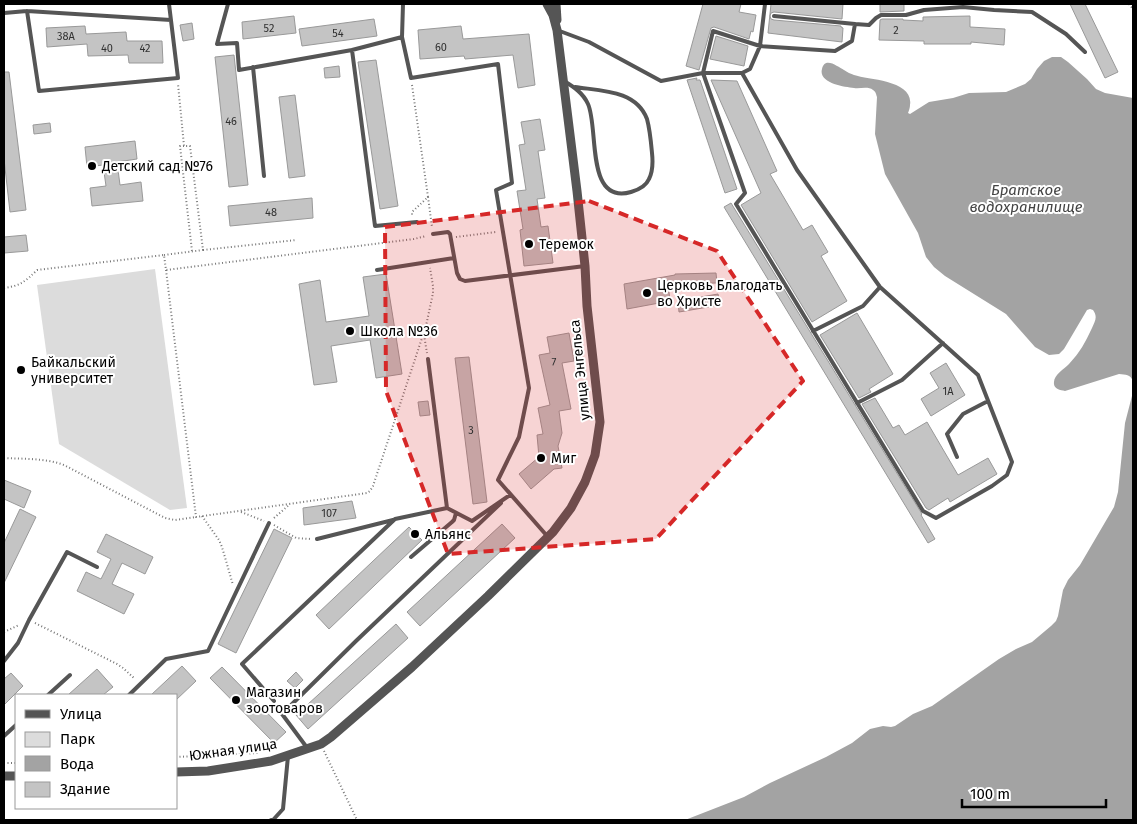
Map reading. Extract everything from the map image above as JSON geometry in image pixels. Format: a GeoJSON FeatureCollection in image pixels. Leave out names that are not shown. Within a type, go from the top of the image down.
{"type":"FeatureCollection","features":[{"type":"Feature","properties":{"kind":"street","name":"улица Энгельса"},"geometry":{"type":"LineString","coordinates":[[321,744],[412,667],[548,537],[571,508],[585,482],[595,455],[600,422],[587,306],[585,266],[557,30],[553,15],[547,4]]}},
{"type":"Feature","properties":{"kind":"street"},"geometry":{"type":"LineString","coordinates":[[556,4],[557,30]]}},
{"type":"Feature","properties":{"kind":"street","name":"Южная улица"},"geometry":{"type":"LineString","coordinates":[[178,772],[217,769],[271,761],[321,744]]}},
{"type":"Feature","properties":{"kind":"lane"},"geometry":{"type":"LineString","coordinates":[[27,11],[39,92],[178,78],[169,4]]}},
{"type":"Feature","properties":{"kind":"lane"},"geometry":{"type":"LineString","coordinates":[[228,4],[216,44],[237,43],[239,70],[352,50],[402,37]]}},
{"type":"Feature","properties":{"kind":"lane"},"geometry":{"type":"LineString","coordinates":[[403,4],[402,37],[410,78],[498,64],[512,183],[496,190],[529,388],[519,437],[498,480],[548,537]]}},
{"type":"Feature","properties":{"kind":"lane"},"geometry":{"type":"LineString","coordinates":[[557,30],[589,42],[661,81],[703,73],[742,73],[750,69],[760,46],[765,4]]}},
{"type":"Feature","properties":{"kind":"lane"},"geometry":{"type":"LineString","coordinates":[[774,16],[869,25],[881,15],[906,15],[924,10],[963,7],[1032,12],[1066,34],[1085,52]]}},
{"type":"Feature","properties":{"kind":"lane"},"geometry":{"type":"LineString","coordinates":[[4,13],[27,11],[171,20]]}},
{"type":"Feature","properties":{"kind":"lane"},"geometry":{"type":"LineString","coordinates":[[742,73],[797,170],[880,287],[978,375],[1012,462],[1007,474],[992,486],[936,518],[922,511],[736,204],[745,193],[703,73],[713,31],[760,46],[835,51],[852,41],[855,24]]}},
{"type":"Feature","properties":{"kind":"lane"},"geometry":{"type":"LineString","coordinates":[[352,50],[375,226],[417,222]]}},
{"type":"Feature","properties":{"kind":"lane"},"geometry":{"type":"LineString","coordinates":[[253,67],[264,176]]}},
{"type":"Feature","properties":{"kind":"lane"},"geometry":{"type":"LineString","coordinates":[[563,80],[575,87],[588,104],[592,116],[597,168],[603,184],[616,193],[625,194],[643,187],[649,180],[653,159],[647,120],[642,110],[635,102],[622,95],[575,87]]}},
{"type":"Feature","properties":{"kind":"lane"},"geometry":{"type":"LineString","coordinates":[[433,234],[448,232],[450,234],[457,274],[464,281],[585,266]]}},
{"type":"Feature","properties":{"kind":"lane"},"geometry":{"type":"LineString","coordinates":[[377,270],[454,258]]}},
{"type":"Feature","properties":{"kind":"lane"},"geometry":{"type":"LineString","coordinates":[[813,331],[863,306],[880,287]]}},
{"type":"Feature","properties":{"kind":"lane"},"geometry":{"type":"LineString","coordinates":[[857,404],[902,380],[943,343]]}},
{"type":"Feature","properties":{"kind":"lane"},"geometry":{"type":"LineString","coordinates":[[428,359],[447,508]]}},
{"type":"Feature","properties":{"kind":"lane"},"geometry":{"type":"LineString","coordinates":[[957,457],[947,434],[963,414],[988,401]]}},
{"type":"Feature","properties":{"kind":"lane"},"geometry":{"type":"LineString","coordinates":[[317,539],[447,508],[472,522],[510,495]]}},
{"type":"Feature","properties":{"kind":"lane"},"geometry":{"type":"LineString","coordinates":[[308,749],[282,714],[510,495]]}},
{"type":"Feature","properties":{"kind":"lane"},"geometry":{"type":"LineString","coordinates":[[411,557],[452,522],[456,513]]}},
{"type":"Feature","properties":{"kind":"lane"},"geometry":{"type":"LineString","coordinates":[[274,701],[242,664],[396,519]]}},
{"type":"Feature","properties":{"kind":"lane"},"geometry":{"type":"LineString","coordinates":[[130,694],[166,659],[208,651],[270,523]]}},
{"type":"Feature","properties":{"kind":"lane"},"geometry":{"type":"LineString","coordinates":[[4,661],[18,643],[67,552],[97,567]]}},
{"type":"Feature","properties":{"kind":"lane"},"geometry":{"type":"LineString","coordinates":[[49,694],[70,675]]}},
{"type":"Feature","properties":{"kind":"lane"},"geometry":{"type":"LineString","coordinates":[[4,736],[15,726]]}},
{"type":"Feature","properties":{"kind":"lane"},"geometry":{"type":"LineString","coordinates":[[270,820],[273,820],[283,809],[288,756]]}},
{"type":"Feature","properties":{"kind":"path"},"geometry":{"type":"LineString","coordinates":[[1129,4],[1133,9]]}},
{"type":"Feature","properties":{"kind":"path"},"geometry":{"type":"LineString","coordinates":[[178,78],[184,146]]}},
{"type":"Feature","properties":{"kind":"path"},"geometry":{"type":"LineString","coordinates":[[166,270],[433,234],[410,78]]}},
{"type":"Feature","properties":{"kind":"path"},"geometry":{"type":"LineString","coordinates":[[192,252],[180,146],[190,146],[203,250]]}},
{"type":"Feature","properties":{"kind":"path"},"geometry":{"type":"LineString","coordinates":[[417,222],[412,216],[412,212],[428,197]]}},
{"type":"Feature","properties":{"kind":"path"},"geometry":{"type":"LineString","coordinates":[[451,237],[502,231]]}},
{"type":"Feature","properties":{"kind":"path"},"geometry":{"type":"LineString","coordinates":[[4,288],[13,287],[24,282],[37,270],[296,240]]}},
{"type":"Feature","properties":{"kind":"path"},"geometry":{"type":"LineString","coordinates":[[164,255],[196,517]]}},
{"type":"Feature","properties":{"kind":"path"},"geometry":{"type":"LineString","coordinates":[[4,458],[58,462],[165,518],[175,520],[370,491],[424,333],[433,294],[429,261]]}},
{"type":"Feature","properties":{"kind":"path"},"geometry":{"type":"LineString","coordinates":[[424,333],[428,359]]}},
{"type":"Feature","properties":{"kind":"path"},"geometry":{"type":"LineString","coordinates":[[270,523],[290,503]]}},
{"type":"Feature","properties":{"kind":"path"},"geometry":{"type":"LineString","coordinates":[[238,511],[270,523],[296,538],[317,539]]}},
{"type":"Feature","properties":{"kind":"path"},"geometry":{"type":"LineString","coordinates":[[202,516],[222,547],[235,595]]}},
{"type":"Feature","properties":{"kind":"path"},"geometry":{"type":"LineString","coordinates":[[4,632],[29,620],[123,668],[140,684]]}},
{"type":"Feature","properties":{"kind":"path"},"geometry":{"type":"LineString","coordinates":[[321,744],[356,820]]}},
{"type":"Feature","properties":{"kind":"path"},"geometry":{"type":"LineString","coordinates":[[178,757],[264,752]]}},
{"type":"Feature","properties":{"kind":"highlighted area"},"geometry":{"type":"Polygon","coordinates":[[[589,201],[717,251],[803,381],[656,539],[448,554],[386,391],[385,227],[589,201]]]}},
{"type":"Feature","properties":{"kind":"green space"},"geometry":{"type":"Polygon","coordinates":[[[155,269],[187,508],[170,510],[59,444],[37,285],[155,269]]]}},
{"type":"Feature","properties":{"kind":"water","name":"Братское водохранилище"},"geometry":{"type":"Polygon","coordinates":[[[1052,57],[1061,57],[1068,62],[1096,89],[1105,93],[1133,98],[1133,381],[1129,376],[1119,374],[1065,391],[1056,388],[1054,379],[1073,360],[1085,343],[1095,319],[1093,310],[1087,310],[1064,349],[1059,354],[1049,355],[1035,347],[1006,314],[945,276],[934,267],[926,257],[918,233],[885,174],[875,134],[877,97],[875,92],[869,88],[838,85],[828,81],[822,74],[824,65],[829,63],[854,75],[889,82],[898,86],[905,90],[909,97],[910,106],[908,113],[910,114],[929,102],[969,93],[1006,92],[1025,84],[1044,61],[1052,57]]]}},
{"type":"Feature","properties":{"kind":"water"},"geometry":{"type":"Polygon","coordinates":[[[1133,392],[1133,820],[685,820],[744,797],[826,757],[852,743],[870,729],[895,726],[913,714],[932,706],[999,659],[1032,642],[1051,626],[1058,616],[1063,590],[1068,580],[1080,565],[1114,507],[1118,492],[1125,423],[1133,392]]]}},
{"type":"Feature","properties":{"kind":"building"},"geometry":{"type":"Polygon","coordinates":[[[703,4],[741,4],[739,12],[756,15],[753,32],[751,31],[749,39],[714,27],[711,28],[699,70],[686,66],[703,4]]]}},
{"type":"Feature","properties":{"kind":"building"},"geometry":{"type":"Polygon","coordinates":[[[771,4],[843,4],[842,19],[774,12],[770,16],[774,20],[841,26],[843,28],[842,42],[768,33],[771,4]]]}},
{"type":"Feature","properties":{"kind":"building"},"geometry":{"type":"Polygon","coordinates":[[[880,4],[904,4],[904,11],[880,12],[880,4]]]}},
{"type":"Feature","properties":{"kind":"building"},"geometry":{"type":"Polygon","coordinates":[[[1070,4],[1085,4],[1118,72],[1105,78],[1070,4]]]}},
{"type":"Feature","properties":{"kind":"building"},"geometry":{"type":"Polygon","coordinates":[[[294,16],[296,33],[243,39],[242,22],[294,16]]]}},
{"type":"Feature","properties":{"kind":"building"},"geometry":{"type":"Polygon","coordinates":[[[970,16],[970,27],[1005,29],[1004,45],[971,42],[971,44],[924,44],[924,41],[879,40],[880,20],[882,19],[923,21],[923,17],[970,16]]]}},
{"type":"Feature","properties":{"kind":"building"},"geometry":{"type":"Polygon","coordinates":[[[374,19],[377,36],[302,46],[299,29],[374,19]]]}},
{"type":"Feature","properties":{"kind":"building"},"geometry":{"type":"Polygon","coordinates":[[[192,23],[194,39],[183,41],[180,25],[192,23]]]}},
{"type":"Feature","properties":{"kind":"building"},"geometry":{"type":"Polygon","coordinates":[[[85,26],[86,34],[126,32],[127,41],[162,41],[163,63],[129,63],[128,55],[88,56],[87,44],[47,47],[46,28],[85,26]]]}},
{"type":"Feature","properties":{"kind":"building"},"geometry":{"type":"Polygon","coordinates":[[[461,26],[463,39],[529,34],[535,85],[518,88],[513,55],[465,59],[464,56],[420,59],[418,30],[461,26]]]}},
{"type":"Feature","properties":{"kind":"building"},"geometry":{"type":"Polygon","coordinates":[[[716,36],[748,46],[744,66],[710,59],[716,36]]]}},
{"type":"Feature","properties":{"kind":"building"},"geometry":{"type":"Polygon","coordinates":[[[234,55],[248,185],[229,187],[215,57],[234,55]]]}},
{"type":"Feature","properties":{"kind":"building"},"geometry":{"type":"Polygon","coordinates":[[[376,60],[398,206],[380,209],[358,62],[376,60]]]}},
{"type":"Feature","properties":{"kind":"building"},"geometry":{"type":"Polygon","coordinates":[[[339,66],[340,77],[325,78],[324,68],[339,66]]]}},
{"type":"Feature","properties":{"kind":"building"},"geometry":{"type":"Polygon","coordinates":[[[4,72],[9,72],[26,210],[10,212],[4,159],[4,72]]]}},
{"type":"Feature","properties":{"kind":"building"},"geometry":{"type":"Polygon","coordinates":[[[697,78],[696,80],[700,80],[737,189],[725,193],[687,80],[697,78]]]}},
{"type":"Feature","properties":{"kind":"building"},"geometry":{"type":"Polygon","coordinates":[[[711,80],[737,81],[777,171],[770,174],[803,230],[812,225],[828,252],[821,256],[847,301],[812,322],[741,205],[761,193],[711,80]]]}},
{"type":"Feature","properties":{"kind":"building"},"geometry":{"type":"Polygon","coordinates":[[[295,95],[305,176],[289,178],[279,97],[295,95]]]}},
{"type":"Feature","properties":{"kind":"building"},"geometry":{"type":"Polygon","coordinates":[[[540,119],[545,150],[538,151],[545,198],[537,199],[541,227],[548,226],[553,263],[524,266],[520,230],[523,229],[517,191],[526,190],[519,145],[525,144],[521,122],[540,119]]]}},
{"type":"Feature","properties":{"kind":"building"},"geometry":{"type":"Polygon","coordinates":[[[50,123],[51,132],[34,134],[33,125],[50,123]]]}},
{"type":"Feature","properties":{"kind":"building"},"geometry":{"type":"Polygon","coordinates":[[[135,141],[137,159],[117,162],[120,185],[141,182],[143,201],[92,206],[90,188],[106,186],[103,165],[87,167],[85,147],[135,141]]]}},
{"type":"Feature","properties":{"kind":"building"},"geometry":{"type":"Polygon","coordinates":[[[312,198],[313,218],[230,226],[228,206],[312,198]]]}},
{"type":"Feature","properties":{"kind":"building"},"geometry":{"type":"Polygon","coordinates":[[[731,203],[922,514],[935,539],[928,543],[724,207],[731,203]]]}},
{"type":"Feature","properties":{"kind":"building"},"geometry":{"type":"Polygon","coordinates":[[[26,235],[28,251],[4,253],[4,237],[26,235]]]}},
{"type":"Feature","properties":{"kind":"building","name":"Церковь Благодать во Христе"},"geometry":{"type":"Polygon","coordinates":[[[716,273],[717,283],[668,284],[670,301],[627,309],[624,284],[675,274],[716,273]]]}},
{"type":"Feature","properties":{"kind":"building","name":"Школа №36"},"geometry":{"type":"Polygon","coordinates":[[[386,274],[402,374],[376,378],[370,340],[331,346],[337,382],[314,385],[299,284],[320,280],[326,322],[369,316],[363,277],[386,274]]]}},
{"type":"Feature","properties":{"kind":"building"},"geometry":{"type":"Polygon","coordinates":[[[718,294],[720,305],[679,312],[678,301],[718,294]]]}},
{"type":"Feature","properties":{"kind":"building"},"geometry":{"type":"Polygon","coordinates":[[[857,313],[893,374],[869,389],[871,392],[859,398],[820,335],[857,313]]]}},
{"type":"Feature","properties":{"kind":"building"},"geometry":{"type":"Polygon","coordinates":[[[569,333],[574,361],[562,363],[571,409],[559,411],[562,433],[558,446],[562,468],[554,469],[531,489],[519,474],[539,457],[537,435],[543,434],[538,408],[550,405],[539,355],[550,353],[547,337],[569,333]]]}},
{"type":"Feature","properties":{"kind":"building"},"geometry":{"type":"Polygon","coordinates":[[[469,357],[487,502],[473,504],[455,358],[469,357]]]}},
{"type":"Feature","properties":{"kind":"building"},"geometry":{"type":"Polygon","coordinates":[[[946,363],[965,395],[931,416],[921,399],[939,388],[930,373],[946,363]]]}},
{"type":"Feature","properties":{"kind":"building"},"geometry":{"type":"Polygon","coordinates":[[[875,398],[893,428],[899,425],[905,435],[927,422],[958,475],[988,458],[997,474],[950,502],[948,498],[929,510],[862,404],[875,398]]]}},
{"type":"Feature","properties":{"kind":"building"},"geometry":{"type":"Polygon","coordinates":[[[428,401],[430,415],[420,416],[418,402],[428,401]]]}},
{"type":"Feature","properties":{"kind":"building"},"geometry":{"type":"Polygon","coordinates":[[[4,480],[31,491],[24,508],[4,499],[4,480]]]}},
{"type":"Feature","properties":{"kind":"building"},"geometry":{"type":"Polygon","coordinates":[[[352,501],[356,518],[304,525],[303,508],[352,501]]]}},
{"type":"Feature","properties":{"kind":"building"},"geometry":{"type":"Polygon","coordinates":[[[20,509],[36,517],[4,583],[4,543],[20,509]]]}},
{"type":"Feature","properties":{"kind":"building"},"geometry":{"type":"Polygon","coordinates":[[[502,524],[515,538],[420,626],[407,612],[502,524]]]}},
{"type":"Feature","properties":{"kind":"building"},"geometry":{"type":"Polygon","coordinates":[[[409,527],[422,540],[329,629],[316,615],[409,527]]]}},
{"type":"Feature","properties":{"kind":"building"},"geometry":{"type":"Polygon","coordinates":[[[274,529],[292,538],[236,653],[218,644],[274,529]]]}},
{"type":"Feature","properties":{"kind":"building"},"geometry":{"type":"Polygon","coordinates":[[[106,534],[153,557],[145,574],[122,563],[112,584],[134,594],[124,614],[77,591],[86,572],[101,579],[111,559],[97,552],[106,534]]]}},
{"type":"Feature","properties":{"kind":"building"},"geometry":{"type":"Polygon","coordinates":[[[396,624],[408,638],[308,729],[296,715],[396,624]]]}},
{"type":"Feature","properties":{"kind":"building"},"geometry":{"type":"Polygon","coordinates":[[[182,666],[196,681],[178,698],[178,694],[152,694],[182,666]]]}},
{"type":"Feature","properties":{"kind":"building"},"geometry":{"type":"Polygon","coordinates":[[[222,667],[286,732],[274,743],[210,678],[222,667]]]}},
{"type":"Feature","properties":{"kind":"building"},"geometry":{"type":"Polygon","coordinates":[[[97,669],[113,687],[104,694],[69,694],[97,669]]]}},
{"type":"Feature","properties":{"kind":"building"},"geometry":{"type":"Polygon","coordinates":[[[296,672],[303,680],[295,688],[287,681],[296,672]]]}},
{"type":"Feature","properties":{"kind":"building"},"geometry":{"type":"Polygon","coordinates":[[[11,673],[23,686],[4,705],[4,679],[11,673]]]}},
{"type":"Feature","properties":{"kind":"place","name":"Детский сад №76"},"geometry":{"type":"Point","coordinates":[92,166]}},
{"type":"Feature","properties":{"kind":"place","name":"Теремок"},"geometry":{"type":"Point","coordinates":[529,244]}},
{"type":"Feature","properties":{"kind":"place","name":"Церковь Благодать во Христе"},"geometry":{"type":"Point","coordinates":[647,293]}},
{"type":"Feature","properties":{"kind":"place","name":"Школа №36"},"geometry":{"type":"Point","coordinates":[350,331]}},
{"type":"Feature","properties":{"kind":"place","name":"Байкальский университет"},"geometry":{"type":"Point","coordinates":[21,370]}},
{"type":"Feature","properties":{"kind":"place","name":"Миг"},"geometry":{"type":"Point","coordinates":[541,458]}},
{"type":"Feature","properties":{"kind":"place","name":"Альянс"},"geometry":{"type":"Point","coordinates":[415,534]}},
{"type":"Feature","properties":{"kind":"place","name":"Магазин зоотоваров"},"geometry":{"type":"Point","coordinates":[236,700]}}]}
